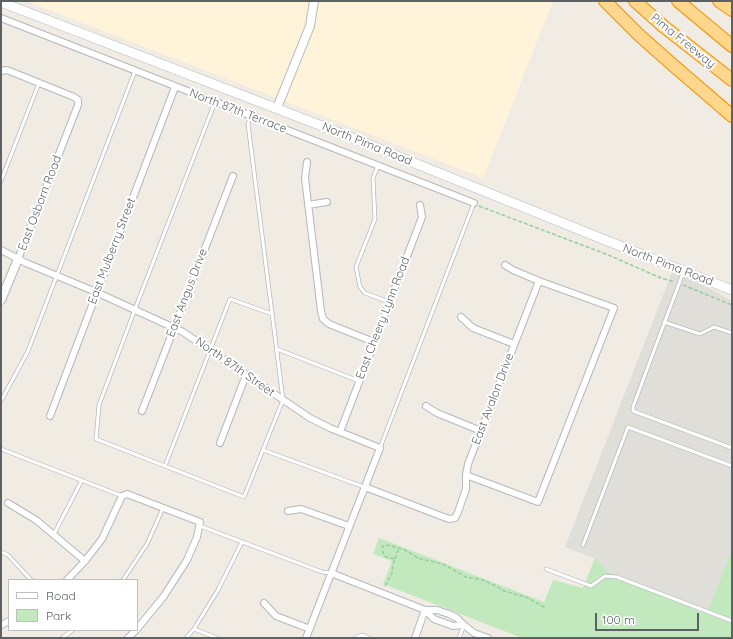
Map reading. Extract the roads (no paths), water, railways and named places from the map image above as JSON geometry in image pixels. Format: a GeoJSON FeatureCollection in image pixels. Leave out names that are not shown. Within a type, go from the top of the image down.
{"type":"FeatureCollection","features":[{"type":"Feature","properties":{"kind":"highway"},"geometry":{"type":"LineString","coordinates":[[606,1],[639,35],[732,116]]}},
{"type":"Feature","properties":{"kind":"highway","name":"Pima Freeway"},"geometry":{"type":"LineString","coordinates":[[635,1],[663,26],[732,80]]}},
{"type":"Feature","properties":{"kind":"highway"},"geometry":{"type":"LineString","coordinates":[[678,1],[732,46]]}},
{"type":"Feature","properties":{"kind":"highway"},"geometry":{"type":"LineString","coordinates":[[719,1],[732,10]]}},
{"type":"Feature","properties":{"kind":"main road","name":"North Pima Road"},"geometry":{"type":"LineString","coordinates":[[1,2],[277,108],[732,290]]}},
{"type":"Feature","properties":{"kind":"street"},"geometry":{"type":"LineString","coordinates":[[277,108],[310,26],[314,1]]}},
{"type":"Feature","properties":{"kind":"street","name":"North 87th Terrace"},"geometry":{"type":"LineString","coordinates":[[1,18],[474,204]]}},
{"type":"Feature","properties":{"kind":"street"},"geometry":{"type":"LineString","coordinates":[[1,71],[7,70],[39,83]]}},
{"type":"Feature","properties":{"kind":"street","name":"East Osborn Road"},"geometry":{"type":"LineString","coordinates":[[1,300],[78,105],[78,100],[74,97],[39,83]]}},
{"type":"Feature","properties":{"kind":"street","name":"East Mulberry Street"},"geometry":{"type":"LineString","coordinates":[[50,416],[175,87]]}},
{"type":"Feature","properties":{"kind":"street"},"geometry":{"type":"LineString","coordinates":[[307,162],[305,178],[323,319],[329,324],[374,342]]}},
{"type":"Feature","properties":{"kind":"street","name":"East Angus Drive"},"geometry":{"type":"LineString","coordinates":[[142,411],[233,176]]}},
{"type":"Feature","properties":{"kind":"street"},"geometry":{"type":"LineString","coordinates":[[308,205],[327,202]]}},
{"type":"Feature","properties":{"kind":"street","name":"East Cheery Lynn Road"},"geometry":{"type":"LineString","coordinates":[[340,432],[422,217],[420,205]]}},
{"type":"Feature","properties":{"kind":"street","name":"North 87th Street"},"geometry":{"type":"LineString","coordinates":[[1,250],[18,259],[184,332],[310,418],[380,448]]}},
{"type":"Feature","properties":{"kind":"street"},"geometry":{"type":"LineString","coordinates":[[466,475],[538,502],[614,308],[538,281],[505,265]]}},
{"type":"Feature","properties":{"kind":"street","name":"East Avalon Drive"},"geometry":{"type":"LineString","coordinates":[[365,487],[448,519],[455,518],[466,489],[468,464],[538,281]]}},
{"type":"Feature","properties":{"kind":"street"},"geometry":{"type":"LineString","coordinates":[[462,317],[473,328],[514,344]]}},
{"type":"Feature","properties":{"kind":"street"},"geometry":{"type":"LineString","coordinates":[[220,443],[246,375]]}},
{"type":"Feature","properties":{"kind":"street"},"geometry":{"type":"LineString","coordinates":[[426,406],[437,413],[481,431]]}},
{"type":"Feature","properties":{"kind":"street"},"geometry":{"type":"LineString","coordinates":[[306,638],[380,448]]}},
{"type":"Feature","properties":{"kind":"street"},"geometry":{"type":"LineString","coordinates":[[68,579],[85,561],[102,538],[124,495],[163,508],[200,524],[197,537],[187,560],[164,596],[138,627]]}},
{"type":"Feature","properties":{"kind":"street"},"geometry":{"type":"LineString","coordinates":[[8,504],[32,517],[85,561]]}},
{"type":"Feature","properties":{"kind":"street"},"geometry":{"type":"LineString","coordinates":[[288,511],[301,509],[349,526]]}},
{"type":"Feature","properties":{"kind":"street"},"geometry":{"type":"LineString","coordinates":[[331,573],[425,610],[437,610],[457,618],[474,632],[488,638]]}},
{"type":"Feature","properties":{"kind":"street"},"geometry":{"type":"LineString","coordinates":[[264,603],[276,616],[310,629]]}},
{"type":"Feature","properties":{"kind":"street"},"geometry":{"type":"LineString","coordinates":[[425,610],[434,619],[453,626],[464,625]]}},
{"type":"Feature","properties":{"kind":"street"},"geometry":{"type":"LineString","coordinates":[[415,638],[425,610]]}},
{"type":"Feature","properties":{"kind":"lane"},"geometry":{"type":"LineString","coordinates":[[1,401],[28,351],[136,71]]}},
{"type":"Feature","properties":{"kind":"lane"},"geometry":{"type":"LineString","coordinates":[[1,181],[39,83]]}},
{"type":"Feature","properties":{"kind":"lane"},"geometry":{"type":"LineString","coordinates":[[215,102],[134,310],[99,405],[96,439],[244,497],[283,400],[248,124],[251,116]]}},
{"type":"Feature","properties":{"kind":"lane"},"geometry":{"type":"LineString","coordinates":[[378,166],[373,178],[375,219],[356,267],[360,287],[365,293],[389,302]]}},
{"type":"Feature","properties":{"kind":"lane"},"geometry":{"type":"LineString","coordinates":[[380,448],[474,204]]}},
{"type":"Feature","properties":{"kind":"lane"},"geometry":{"type":"LineString","coordinates":[[684,271],[633,407],[633,411],[732,448]]}},
{"type":"Feature","properties":{"kind":"lane"},"geometry":{"type":"LineString","coordinates":[[165,466],[230,299],[272,314]]}},
{"type":"Feature","properties":{"kind":"lane"},"geometry":{"type":"LineString","coordinates":[[664,322],[700,334],[714,326],[732,332]]}},
{"type":"Feature","properties":{"kind":"lane"},"geometry":{"type":"LineString","coordinates":[[277,349],[359,381]]}},
{"type":"Feature","properties":{"kind":"lane"},"geometry":{"type":"LineString","coordinates":[[583,545],[628,427],[732,466]]}},
{"type":"Feature","properties":{"kind":"lane"},"geometry":{"type":"LineString","coordinates":[[1,449],[124,495]]}},
{"type":"Feature","properties":{"kind":"lane"},"geometry":{"type":"LineString","coordinates":[[263,450],[365,487]]}},
{"type":"Feature","properties":{"kind":"lane"},"geometry":{"type":"LineString","coordinates":[[54,534],[82,480]]}},
{"type":"Feature","properties":{"kind":"lane"},"geometry":{"type":"LineString","coordinates":[[124,579],[147,544],[163,508]]}},
{"type":"Feature","properties":{"kind":"lane"},"geometry":{"type":"LineString","coordinates":[[200,524],[242,542],[322,572],[331,573]]}},
{"type":"Feature","properties":{"kind":"lane"},"geometry":{"type":"LineString","coordinates":[[186,638],[194,629],[218,590],[242,542]]}},
{"type":"Feature","properties":{"kind":"lane"},"geometry":{"type":"LineString","coordinates":[[1,552],[8,554],[30,579]]}},
{"type":"Feature","properties":{"kind":"lane"},"geometry":{"type":"LineString","coordinates":[[546,569],[591,586],[605,576],[617,577],[732,621]]}},
{"type":"Feature","properties":{"kind":"lane"},"geometry":{"type":"LineString","coordinates":[[459,638],[464,625]]}},
{"type":"Feature","properties":{"kind":"lane"},"geometry":{"type":"LineString","coordinates":[[194,629],[217,638]]}},
{"type":"Feature","properties":{"kind":"lane"},"geometry":{"type":"LineString","coordinates":[[62,638],[72,631]]}},
{"type":"Feature","properties":{"kind":"lane"},"geometry":{"type":"LineString","coordinates":[[355,638],[362,635],[369,638]]}}]}
